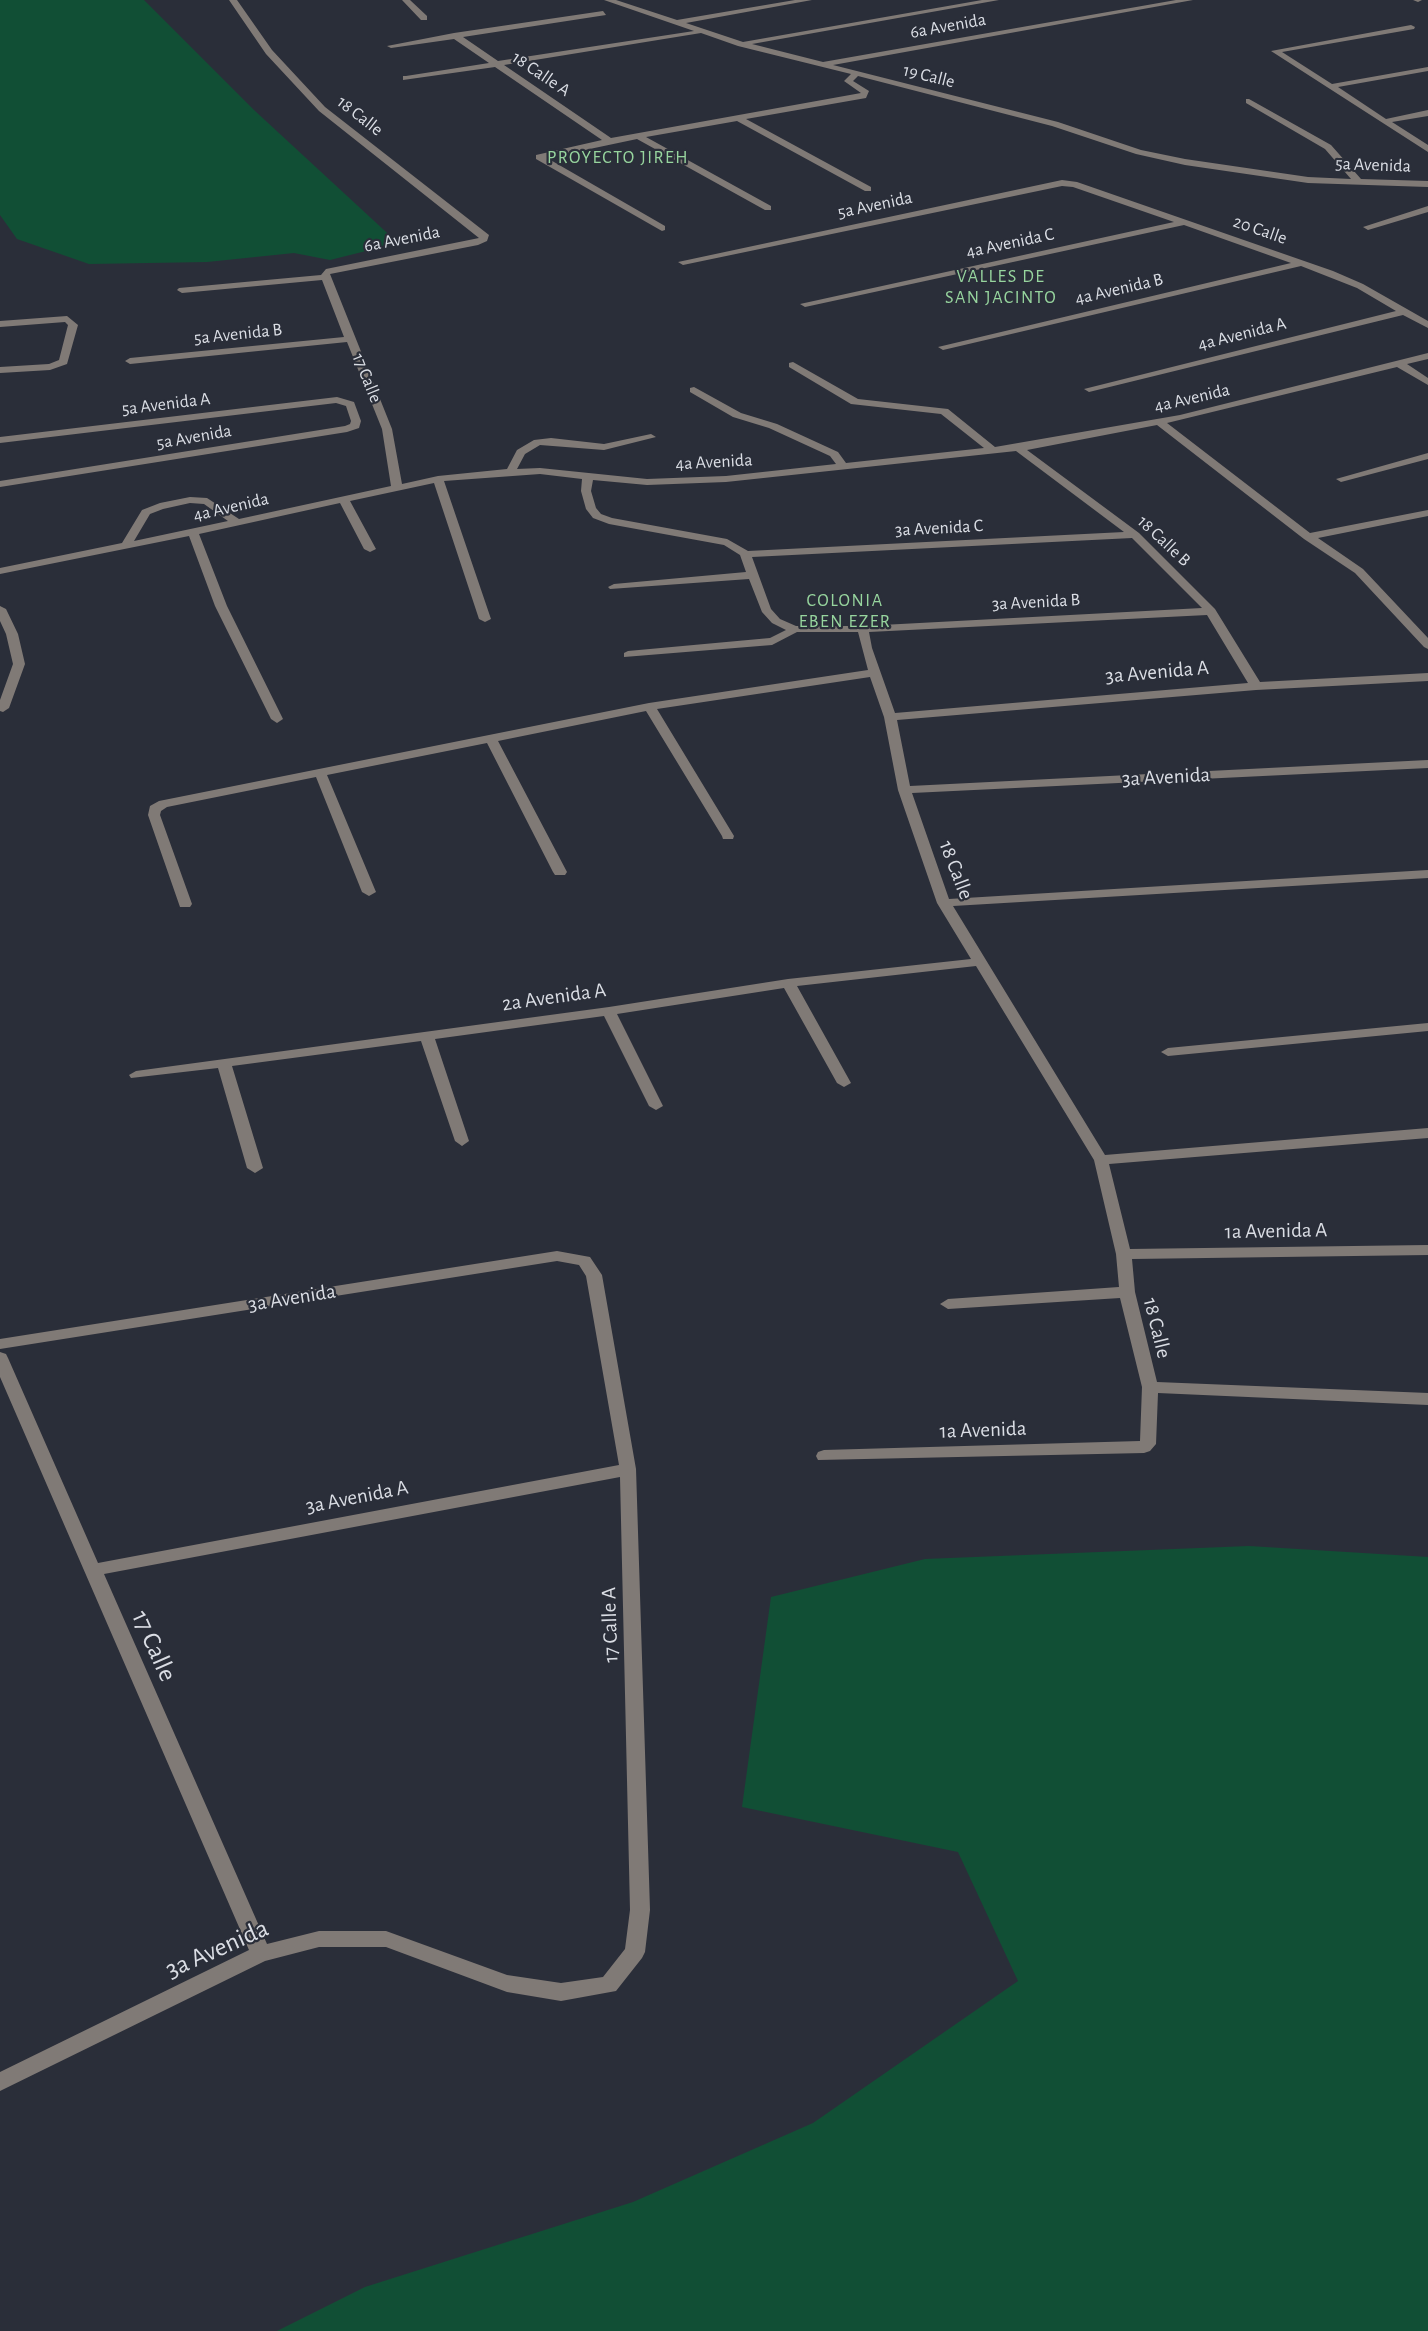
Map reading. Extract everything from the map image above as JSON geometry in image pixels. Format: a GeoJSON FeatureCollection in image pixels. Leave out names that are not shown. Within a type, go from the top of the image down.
{"type":"FeatureCollection","features":[{"type":"Feature","properties":{"kind":"street","name":"18 Calle"},"geometry":{"type":"LineString","coordinates":[[233,0],[269,52],[322,109],[484,235],[484,239]]}},
{"type":"Feature","properties":{"kind":"street"},"geometry":{"type":"LineString","coordinates":[[406,0],[424,18]]}},
{"type":"Feature","properties":{"kind":"street","name":"19 Calle"},"geometry":{"type":"LineString","coordinates":[[608,0],[741,44],[1055,124],[1139,152],[1245,171]]}},
{"type":"Feature","properties":{"kind":"street"},"geometry":{"type":"LineString","coordinates":[[672,23],[808,0]]}},
{"type":"Feature","properties":{"kind":"street"},"geometry":{"type":"LineString","coordinates":[[741,44],[995,0]]}},
{"type":"Feature","properties":{"kind":"street","name":"6a Avenida"},"geometry":{"type":"LineString","coordinates":[[819,65],[1171,1],[1189,0]]}},
{"type":"Feature","properties":{"kind":"street"},"geometry":{"type":"LineString","coordinates":[[391,46],[603,13]]}},
{"type":"Feature","properties":{"kind":"street"},"geometry":{"type":"LineString","coordinates":[[1411,27],[1275,51],[1428,149]]}},
{"type":"Feature","properties":{"kind":"street"},"geometry":{"type":"LineString","coordinates":[[406,78],[499,66],[703,33]]}},
{"type":"Feature","properties":{"kind":"street","name":"18 Calle A"},"geometry":{"type":"LineString","coordinates":[[454,35],[609,141]]}},
{"type":"Feature","properties":{"kind":"street"},"geometry":{"type":"LineString","coordinates":[[1332,86],[1428,69]]}},
{"type":"Feature","properties":{"kind":"street"},"geometry":{"type":"LineString","coordinates":[[662,228],[539,157],[609,141],[863,96],[866,93],[848,81],[856,74]]}},
{"type":"Feature","properties":{"kind":"street"},"geometry":{"type":"LineString","coordinates":[[1249,101],[1328,147],[1358,181]]}},
{"type":"Feature","properties":{"kind":"street"},"geometry":{"type":"LineString","coordinates":[[1387,121],[1428,113]]}},
{"type":"Feature","properties":{"kind":"street"},"geometry":{"type":"LineString","coordinates":[[738,118],[868,189]]}},
{"type":"Feature","properties":{"kind":"street"},"geometry":{"type":"LineString","coordinates":[[638,136],[768,208]]}},
{"type":"Feature","properties":{"kind":"street","name":"5a Avenida"},"geometry":{"type":"LineString","coordinates":[[1245,171],[1308,180],[1428,184]]}},
{"type":"Feature","properties":{"kind":"street","name":"5a Avenida"},"geometry":{"type":"LineString","coordinates":[[683,262],[1062,183],[1074,184]]}},
{"type":"Feature","properties":{"kind":"street","name":"20 Calle"},"geometry":{"type":"LineString","coordinates":[[1074,184],[1302,262],[1360,286],[1428,325]]}},
{"type":"Feature","properties":{"kind":"street"},"geometry":{"type":"LineString","coordinates":[[1368,226],[1428,209]]}},
{"type":"Feature","properties":{"kind":"street","name":"4a Avenida C"},"geometry":{"type":"LineString","coordinates":[[805,304],[1186,222]]}},
{"type":"Feature","properties":{"kind":"street","name":"6a Avenida"},"geometry":{"type":"LineString","coordinates":[[182,290],[326,275],[484,239]]}},
{"type":"Feature","properties":{"kind":"street","name":"4a Avenida B"},"geometry":{"type":"LineString","coordinates":[[943,347],[1302,262]]}},
{"type":"Feature","properties":{"kind":"street","name":"17 Calle"},"geometry":{"type":"LineString","coordinates":[[326,275],[387,429],[397,488]]}},
{"type":"Feature","properties":{"kind":"street","name":"4a Avenida A"},"geometry":{"type":"LineString","coordinates":[[1089,388],[1403,312]]}},
{"type":"Feature","properties":{"kind":"street"},"geometry":{"type":"LineString","coordinates":[[0,324],[67,319],[72,321],[63,362],[58,365],[0,370]]}},
{"type":"Feature","properties":{"kind":"street","name":"5a Avenida B"},"geometry":{"type":"LineString","coordinates":[[130,361],[351,339]]}},
{"type":"Feature","properties":{"kind":"street","name":"4a Avenida"},"geometry":{"type":"LineString","coordinates":[[0,571],[438,479],[511,471],[646,482],[726,479],[1018,448],[1159,422],[1428,356]]}},
{"type":"Feature","properties":{"kind":"street"},"geometry":{"type":"LineString","coordinates":[[1399,364],[1428,382]]}},
{"type":"Feature","properties":{"kind":"street"},"geometry":{"type":"LineString","coordinates":[[793,365],[855,402],[944,411],[992,450]]}},
{"type":"Feature","properties":{"kind":"street"},"geometry":{"type":"LineString","coordinates":[[694,390],[736,415],[773,426],[834,454],[843,467]]}},
{"type":"Feature","properties":{"kind":"street","name":"5a Avenida"},"geometry":{"type":"LineString","coordinates":[[0,484],[100,470],[355,426],[350,404],[337,400]]}},
{"type":"Feature","properties":{"kind":"street","name":"5a Avenida A"},"geometry":{"type":"LineString","coordinates":[[0,440],[337,400]]}},
{"type":"Feature","properties":{"kind":"street"},"geometry":{"type":"LineString","coordinates":[[1159,422],[1308,537],[1359,571],[1426,641]]}},
{"type":"Feature","properties":{"kind":"street"},"geometry":{"type":"LineString","coordinates":[[511,471],[521,452],[538,442],[551,441],[604,447],[651,437]]}},
{"type":"Feature","properties":{"kind":"street","name":"18 Calle B"},"geometry":{"type":"LineString","coordinates":[[1018,448],[1135,535],[1211,611],[1256,686]]}},
{"type":"Feature","properties":{"kind":"street"},"geometry":{"type":"LineString","coordinates":[[1341,479],[1428,456]]}},
{"type":"Feature","properties":{"kind":"street"},"geometry":{"type":"LineString","coordinates":[[588,477],[586,491],[591,509],[597,516],[609,521],[727,542],[745,554],[766,610],[776,621],[794,629],[863,628]]}},
{"type":"Feature","properties":{"kind":"street"},"geometry":{"type":"LineString","coordinates":[[438,479],[485,619]]}},
{"type":"Feature","properties":{"kind":"street"},"geometry":{"type":"LineString","coordinates":[[343,499],[370,549]]}},
{"type":"Feature","properties":{"kind":"street"},"geometry":{"type":"LineString","coordinates":[[126,545],[146,512],[180,502],[207,501],[237,522]]}},
{"type":"Feature","properties":{"kind":"street"},"geometry":{"type":"LineString","coordinates":[[1308,537],[1428,513]]}},
{"type":"Feature","properties":{"kind":"street"},"geometry":{"type":"LineString","coordinates":[[194,532],[221,606],[277,719]]}},
{"type":"Feature","properties":{"kind":"street","name":"3a Avenida C"},"geometry":{"type":"LineString","coordinates":[[745,554],[1135,535]]}},
{"type":"Feature","properties":{"kind":"street"},"geometry":{"type":"LineString","coordinates":[[614,587],[752,575]]}},
{"type":"Feature","properties":{"kind":"street"},"geometry":{"type":"LineString","coordinates":[[0,609],[12,634],[19,664],[3,708]]}},
{"type":"Feature","properties":{"kind":"street","name":"3a Avenida B"},"geometry":{"type":"LineString","coordinates":[[863,628],[1211,611]]}},
{"type":"Feature","properties":{"kind":"street","name":"18 Calle"},"geometry":{"type":"LineString","coordinates":[[863,628],[890,717],[904,790],[944,903],[1101,1160],[1124,1254],[1127,1292],[1150,1387],[1148,1444],[1144,1447]]}},
{"type":"Feature","properties":{"kind":"street"},"geometry":{"type":"LineString","coordinates":[[628,655],[772,641],[794,629]]}},
{"type":"Feature","properties":{"kind":"street"},"geometry":{"type":"LineString","coordinates":[[185,904],[154,815],[155,809],[163,804],[649,707],[875,673]]}},
{"type":"Feature","properties":{"kind":"street","name":"3a Avenida A"},"geometry":{"type":"LineString","coordinates":[[890,717],[1256,686],[1428,677]]}},
{"type":"Feature","properties":{"kind":"street"},"geometry":{"type":"LineString","coordinates":[[649,707],[728,836]]}},
{"type":"Feature","properties":{"kind":"street"},"geometry":{"type":"LineString","coordinates":[[490,738],[560,872]]}},
{"type":"Feature","properties":{"kind":"street","name":"3a Avenida"},"geometry":{"type":"LineString","coordinates":[[904,790],[1428,764]]}},
{"type":"Feature","properties":{"kind":"street"},"geometry":{"type":"LineString","coordinates":[[320,773],[369,892]]}},
{"type":"Feature","properties":{"kind":"street"},"geometry":{"type":"LineString","coordinates":[[944,903],[1428,874]]}},
{"type":"Feature","properties":{"kind":"street","name":"2a Avenida A"},"geometry":{"type":"LineString","coordinates":[[136,1075],[609,1011],[788,983],[979,962]]}},
{"type":"Feature","properties":{"kind":"street"},"geometry":{"type":"LineString","coordinates":[[788,983],[844,1083]]}},
{"type":"Feature","properties":{"kind":"street"},"geometry":{"type":"LineString","coordinates":[[609,1011],[656,1106]]}},
{"type":"Feature","properties":{"kind":"street"},"geometry":{"type":"LineString","coordinates":[[1168,1052],[1428,1027]]}},
{"type":"Feature","properties":{"kind":"street"},"geometry":{"type":"LineString","coordinates":[[427,1036],[462,1141]]}},
{"type":"Feature","properties":{"kind":"street"},"geometry":{"type":"LineString","coordinates":[[225,1063],[255,1168]]}},
{"type":"Feature","properties":{"kind":"street"},"geometry":{"type":"LineString","coordinates":[[1101,1160],[1428,1133]]}},
{"type":"Feature","properties":{"kind":"street","name":"1a Avenida A"},"geometry":{"type":"LineString","coordinates":[[1124,1254],[1428,1250]]}},
{"type":"Feature","properties":{"kind":"street","name":"3a Avenida"},"geometry":{"type":"LineString","coordinates":[[0,1344],[557,1256],[584,1261]]}},
{"type":"Feature","properties":{"kind":"street","name":"17 Calle A"},"geometry":{"type":"LineString","coordinates":[[584,1261],[594,1275],[628,1469],[640,1910],[635,1952],[609,1985]]}},
{"type":"Feature","properties":{"kind":"street"},"geometry":{"type":"LineString","coordinates":[[948,1304],[1127,1292]]}},
{"type":"Feature","properties":{"kind":"street","name":"17 Calle"},"geometry":{"type":"LineString","coordinates":[[0,1358],[261,1954]]}},
{"type":"Feature","properties":{"kind":"street"},"geometry":{"type":"LineString","coordinates":[[1150,1387],[1428,1399]]}},
{"type":"Feature","properties":{"kind":"street","name":"1a Avenida"},"geometry":{"type":"LineString","coordinates":[[824,1456],[1144,1447]]}},
{"type":"Feature","properties":{"kind":"street","name":"3a Avenida A"},"geometry":{"type":"LineString","coordinates":[[93,1570],[628,1469]]}},
{"type":"Feature","properties":{"kind":"street","name":"3a Avenida"},"geometry":{"type":"LineString","coordinates":[[0,2082],[261,1954],[319,1939],[386,1939],[507,1983],[561,1992],[609,1985]]}},
{"type":"Feature","properties":{"kind":"green space"},"geometry":{"type":"Polygon","coordinates":[[[0,0],[144,0],[254,110],[398,243],[330,260],[294,253],[207,262],[89,264],[17,239],[0,215],[0,0]]]}},
{"type":"Feature","properties":{"kind":"green space"},"geometry":{"type":"Polygon","coordinates":[[[1249,1546],[1428,1557],[1428,2331],[277,2331],[365,2287],[633,2202],[813,2123],[1018,1981],[958,1852],[742,1807],[771,1597],[925,1559],[1249,1546]]]}},
{"type":"Feature","properties":{"kind":"district","name":"PROYECTO JIREH"},"geometry":{"type":"Point","coordinates":[618,158]}},
{"type":"Feature","properties":{"kind":"district","name":"VALLES DE SAN JACINTO"},"geometry":{"type":"Point","coordinates":[1001,287]}},
{"type":"Feature","properties":{"kind":"district","name":"COLONIA EBEN EZER"},"geometry":{"type":"Point","coordinates":[845,611]}}]}
